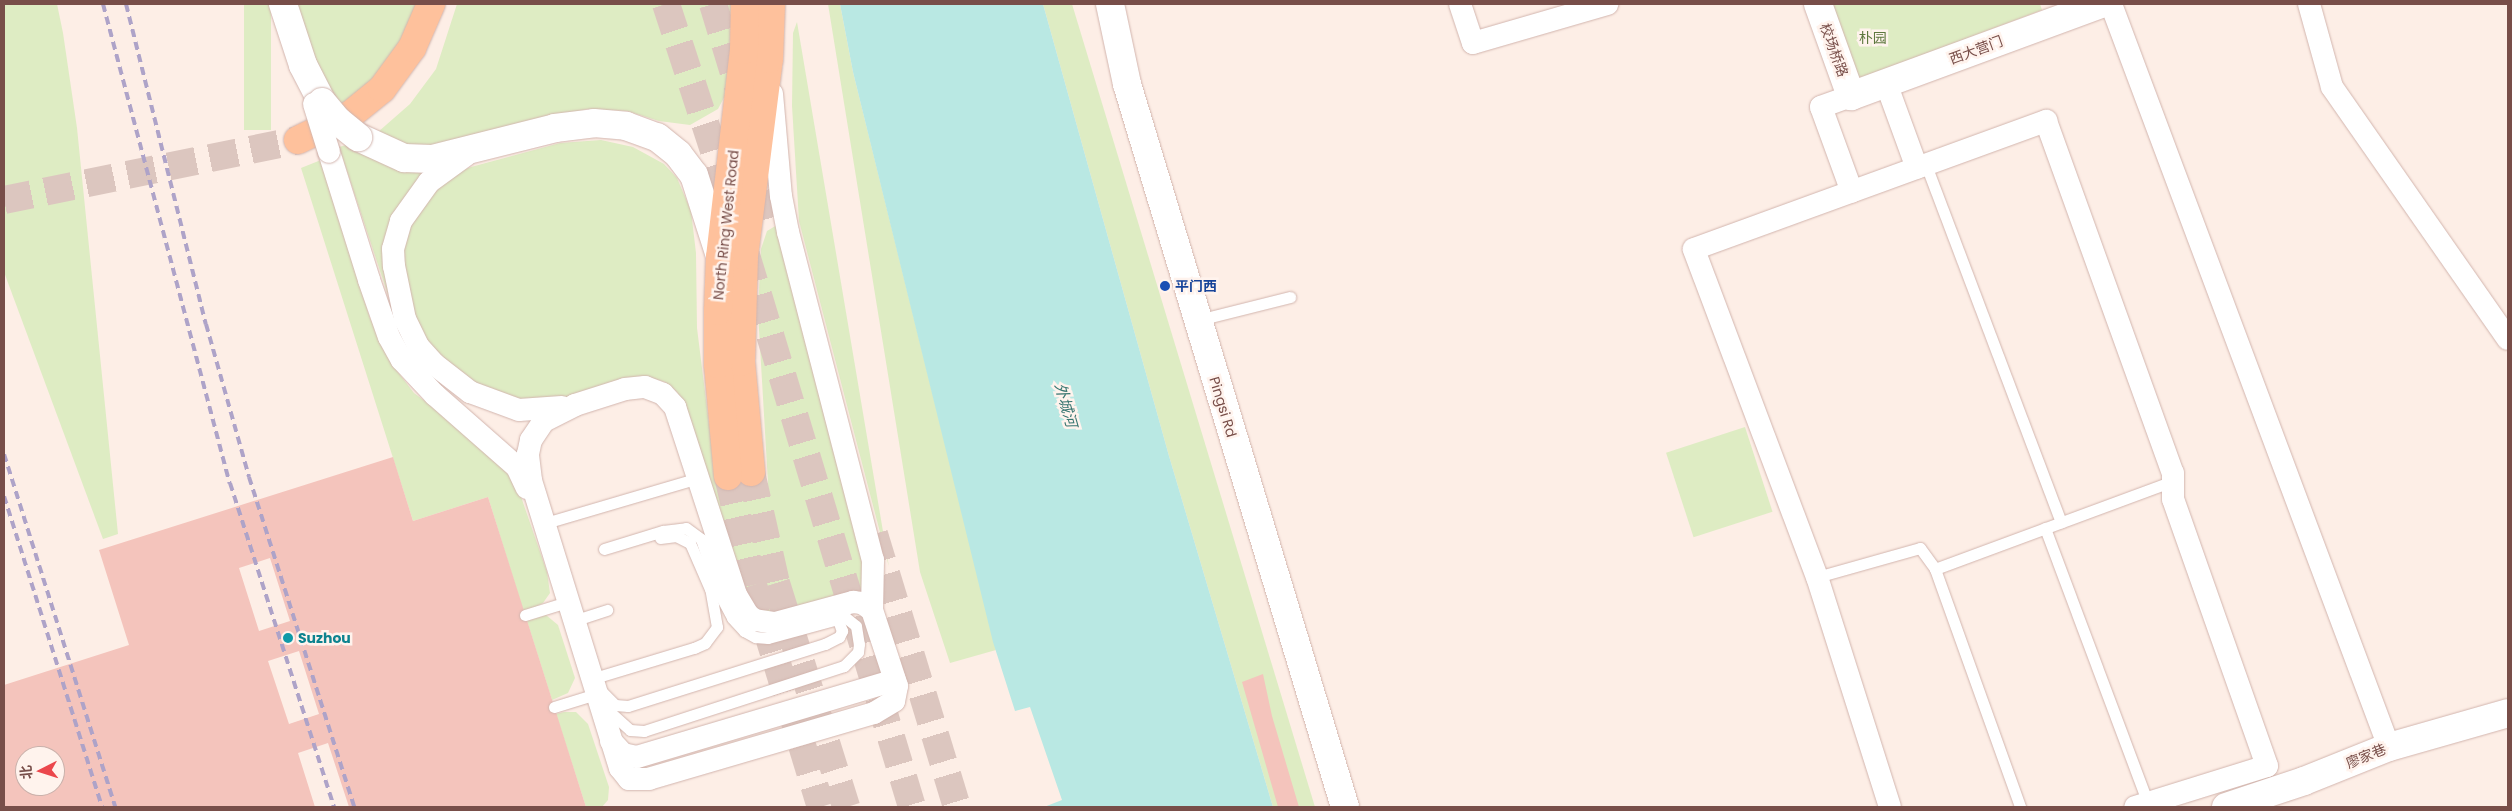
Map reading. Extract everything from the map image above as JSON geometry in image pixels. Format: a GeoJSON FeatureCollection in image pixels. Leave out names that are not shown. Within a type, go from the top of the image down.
{"type":"FeatureCollection","features":[{"type":"Feature","properties":{"kind":"main road"},"geometry":{"type":"LineString","coordinates":[[298,140],[344,118],[382,90],[412,48],[431,4]]}},
{"type":"Feature","properties":{"kind":"main road","name":"North Ring West Road"},"geometry":{"type":"LineString","coordinates":[[745,4],[739,109],[720,257],[718,364],[740,474],[744,256],[769,59],[771,4]]}},
{"type":"Feature","properties":{"kind":"street"},"geometry":{"type":"LineString","coordinates":[[282,4],[318,103],[329,152],[389,337],[402,360],[435,395],[517,466],[540,520],[622,774],[629,779],[641,781],[879,712],[894,701],[897,691],[872,610],[873,560],[810,322],[781,196],[769,59]]}},
{"type":"Feature","properties":{"kind":"street","name":"Pingsi Rd"},"geometry":{"type":"LineString","coordinates":[[1110,4],[1127,84],[1345,807]]}},
{"type":"Feature","properties":{"kind":"street"},"geometry":{"type":"LineString","coordinates":[[1460,4],[1473,43],[1608,4]]}},
{"type":"Feature","properties":{"kind":"street","name":"校场桥路"},"geometry":{"type":"LineString","coordinates":[[1818,4],[1851,96]]}},
{"type":"Feature","properties":{"kind":"street","name":"西大营门"},"geometry":{"type":"LineString","coordinates":[[1851,96],[2101,4]]}},
{"type":"Feature","properties":{"kind":"street"},"geometry":{"type":"LineString","coordinates":[[2111,4],[2389,747]]}},
{"type":"Feature","properties":{"kind":"street"},"geometry":{"type":"LineString","coordinates":[[2309,4],[2332,87],[2508,339]]}},
{"type":"Feature","properties":{"kind":"street"},"geometry":{"type":"LineString","coordinates":[[1886,83],[1922,166]]}},
{"type":"Feature","properties":{"kind":"street"},"geometry":{"type":"LineString","coordinates":[[1851,96],[1821,107],[1852,192]]}},
{"type":"Feature","properties":{"kind":"street"},"geometry":{"type":"LineString","coordinates":[[318,103],[358,137],[385,152],[417,159],[475,150],[555,128],[594,123],[626,126],[657,137],[678,154],[694,175],[720,257]]}},
{"type":"Feature","properties":{"kind":"street"},"geometry":{"type":"LineString","coordinates":[[1890,807],[1817,577],[1694,249],[2046,121],[2170,464],[2173,481],[2173,500],[2267,766],[2142,805]]}},
{"type":"Feature","properties":{"kind":"street"},"geometry":{"type":"LineString","coordinates":[[475,150],[429,182],[401,220],[393,249],[394,266],[405,319],[423,352],[470,392],[500,406],[529,412],[575,405]]}},
{"type":"Feature","properties":{"kind":"street"},"geometry":{"type":"LineString","coordinates":[[540,520],[528,467],[531,440],[552,415],[575,405],[625,389],[645,387],[663,394],[675,407],[736,595],[748,615],[755,620],[775,623],[843,610],[862,603],[872,610]]}},
{"type":"Feature","properties":{"kind":"street","name":"廖家巷"},"geometry":{"type":"LineString","coordinates":[[2226,807],[2304,781],[2389,747],[2508,713]]}},
{"type":"Feature","properties":{"kind":"lane"},"geometry":{"type":"LineString","coordinates":[[1922,166],[2061,522]]}},
{"type":"Feature","properties":{"kind":"lane"},"geometry":{"type":"LineString","coordinates":[[1198,320],[1290,297]]}},
{"type":"Feature","properties":{"kind":"lane"},"geometry":{"type":"LineString","coordinates":[[540,520],[698,478]]}},
{"type":"Feature","properties":{"kind":"lane"},"geometry":{"type":"LineString","coordinates":[[1934,569],[2173,481]]}},
{"type":"Feature","properties":{"kind":"lane"},"geometry":{"type":"LineString","coordinates":[[554,707],[594,686],[705,643],[717,626],[710,589],[690,543],[676,536],[604,552],[663,531],[686,528],[701,539],[732,618],[749,634],[768,638],[843,610]]}},
{"type":"Feature","properties":{"kind":"lane"},"geometry":{"type":"LineString","coordinates":[[2045,528],[2142,805]]}},
{"type":"Feature","properties":{"kind":"lane"},"geometry":{"type":"LineString","coordinates":[[1817,577],[1920,548],[1934,569],[2020,807]]}},
{"type":"Feature","properties":{"kind":"lane"},"geometry":{"type":"LineString","coordinates":[[525,616],[570,611],[607,610]]}},
{"type":"Feature","properties":{"kind":"lane"},"geometry":{"type":"LineString","coordinates":[[594,686],[604,705],[619,723],[640,732],[844,666],[858,652],[859,634],[856,626],[843,610]]}},
{"type":"Feature","properties":{"kind":"lane"},"geometry":{"type":"LineString","coordinates":[[594,686],[610,701],[628,706],[825,644],[839,637],[842,631],[843,610]]}},
{"type":"Feature","properties":{"kind":"green space"},"geometry":{"type":"Polygon","coordinates":[[[4,4],[57,4],[63,33],[77,128],[118,534],[103,539],[4,272],[4,4]]]}},
{"type":"Feature","properties":{"kind":"green space"},"geometry":{"type":"Polygon","coordinates":[[[244,4],[271,4],[271,130],[244,130],[244,4]]]}},
{"type":"Feature","properties":{"kind":"green space"},"geometry":{"type":"Polygon","coordinates":[[[297,4],[418,4],[405,39],[374,81],[341,108],[317,67],[297,4]]]}},
{"type":"Feature","properties":{"kind":"green space"},"geometry":{"type":"Polygon","coordinates":[[[457,4],[731,4],[728,90],[718,109],[690,125],[659,121],[627,111],[587,109],[413,153],[378,132],[410,104],[436,69],[457,4]]]}},
{"type":"Feature","properties":{"kind":"green space"},"geometry":{"type":"Polygon","coordinates":[[[828,4],[840,4],[853,72],[996,650],[950,663],[920,572],[828,4]]]}},
{"type":"Feature","properties":{"kind":"green space"},"geometry":{"type":"Polygon","coordinates":[[[1043,4],[1072,4],[1315,807],[1273,807],[1169,456],[1043,4]]]}},
{"type":"Feature","properties":{"kind":"green space","name":"朴园"},"geometry":{"type":"Polygon","coordinates":[[[1824,4],[2040,4],[2042,10],[1852,82],[1824,4]]]}},
{"type":"Feature","properties":{"kind":"green space"},"geometry":{"type":"Polygon","coordinates":[[[797,22],[889,567],[799,221],[792,106],[793,33],[797,22]]]}},
{"type":"Feature","properties":{"kind":"green space"},"geometry":{"type":"Polygon","coordinates":[[[601,140],[633,147],[664,164],[677,178],[691,211],[696,253],[697,328],[717,488],[768,483],[758,313],[761,249],[767,231],[777,225],[863,549],[864,592],[781,617],[755,610],[742,587],[691,420],[677,392],[665,382],[651,378],[535,406],[457,376],[421,333],[412,314],[401,254],[412,216],[451,175],[471,167],[560,143],[601,140]]]}},
{"type":"Feature","properties":{"kind":"green space"},"geometry":{"type":"Polygon","coordinates":[[[350,144],[439,166],[386,266],[388,295],[339,147],[350,144]]]}},
{"type":"Feature","properties":{"kind":"green space"},"geometry":{"type":"Polygon","coordinates":[[[321,160],[370,318],[391,363],[414,393],[456,424],[510,475],[518,488],[547,572],[550,593],[543,603],[524,613],[488,497],[413,521],[301,168],[321,160]]]}},
{"type":"Feature","properties":{"kind":"green space"},"geometry":{"type":"Polygon","coordinates":[[[1745,427],[1773,512],[1694,537],[1666,453],[1745,427]]]}},
{"type":"Feature","properties":{"kind":"green space"},"geometry":{"type":"Polygon","coordinates":[[[546,615],[558,625],[575,678],[568,693],[552,700],[527,621],[546,615]]]}},
{"type":"Feature","properties":{"kind":"green space"},"geometry":{"type":"Polygon","coordinates":[[[576,712],[588,724],[609,787],[608,800],[602,807],[586,807],[556,714],[576,712]]]}},
{"type":"Feature","properties":{"kind":"water","name":"外城河"},"geometry":{"type":"Polygon","coordinates":[[[840,4],[1043,4],[1169,456],[1273,807],[1044,807],[1062,800],[1030,707],[1015,711],[993,642],[853,72],[840,4]]]}},
{"type":"Feature","properties":{"kind":"building","name":"Suzhou"},"geometry":{"type":"Polygon","coordinates":[[[393,457],[413,521],[488,497],[586,807],[349,807],[328,743],[298,753],[315,807],[4,807],[4,685],[129,645],[99,550],[393,457]],[[270,558],[239,568],[259,631],[290,621],[270,558]],[[299,651],[268,661],[289,724],[319,714],[299,651]]]}},
{"type":"Feature","properties":{"kind":"building"},"geometry":{"type":"Polygon","coordinates":[[[1263,674],[1272,716],[1299,807],[1278,807],[1242,682],[1263,674]]]}},
{"type":"Feature","properties":{"kind":"tunnel"},"geometry":{"type":"LineString","coordinates":[[666,4],[729,197]]}},
{"type":"Feature","properties":{"kind":"tunnel"},"geometry":{"type":"LineString","coordinates":[[713,4],[740,93]]}},
{"type":"Feature","properties":{"kind":"tunnel"},"geometry":{"type":"LineString","coordinates":[[4,200],[298,140]]}},
{"type":"Feature","properties":{"kind":"tunnel"},"geometry":{"type":"LineString","coordinates":[[757,149],[780,227]]}},
{"type":"Feature","properties":{"kind":"tunnel"},"geometry":{"type":"LineString","coordinates":[[746,255],[912,807]]}},
{"type":"Feature","properties":{"kind":"tunnel"},"geometry":{"type":"LineString","coordinates":[[751,472],[776,583],[846,807]]}},
{"type":"Feature","properties":{"kind":"tunnel"},"geometry":{"type":"LineString","coordinates":[[728,476],[753,585],[821,807]]}},
{"type":"Feature","properties":{"kind":"tunnel"},"geometry":{"type":"LineString","coordinates":[[874,534],[957,807]]}},
{"type":"Feature","properties":{"kind":"railway"},"geometry":{"type":"LineString","coordinates":[[103,4],[230,483],[334,807]]}},
{"type":"Feature","properties":{"kind":"railway"},"geometry":{"type":"LineString","coordinates":[[126,4],[206,324],[249,477],[354,807]]}},
{"type":"Feature","properties":{"kind":"railway"},"geometry":{"type":"LineString","coordinates":[[4,454],[115,807]]}},
{"type":"Feature","properties":{"kind":"railway"},"geometry":{"type":"LineString","coordinates":[[4,496],[102,807]]}},
{"type":"Feature","properties":{"kind":"place","name":"平门西"},"geometry":{"type":"Point","coordinates":[1165,286]}},
{"type":"Feature","properties":{"kind":"place","name":"Suzhou"},"geometry":{"type":"Point","coordinates":[288,638]}}]}
